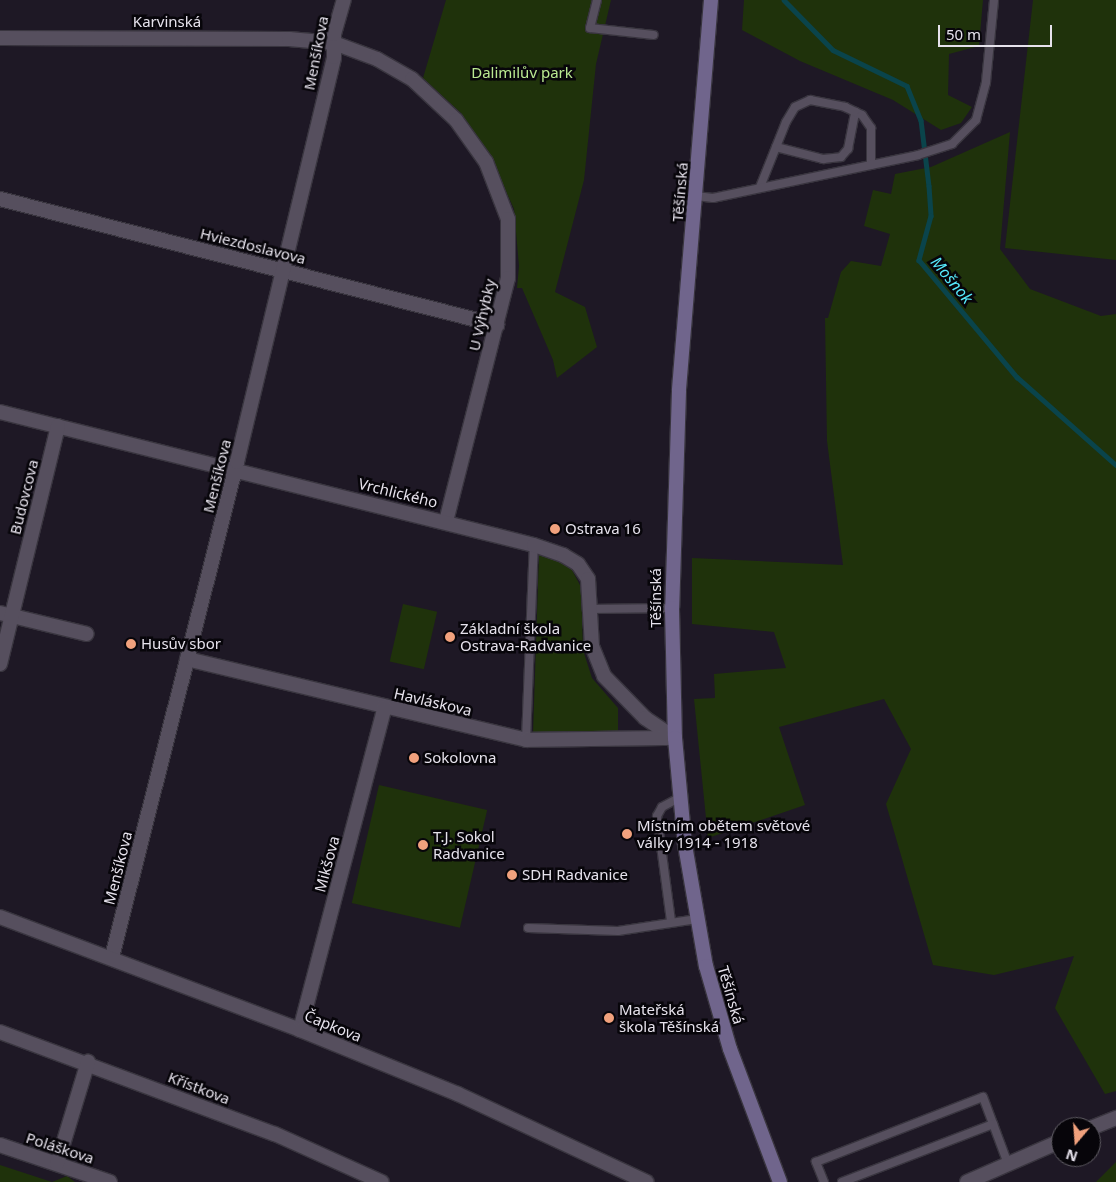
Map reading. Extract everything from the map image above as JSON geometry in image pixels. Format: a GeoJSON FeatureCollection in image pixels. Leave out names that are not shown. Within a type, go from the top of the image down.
{"type":"FeatureCollection","features":[{"type":"Feature","properties":{"kind":"main road","name":"Těšínská"},"geometry":{"type":"LineString","coordinates":[[711,0],[679,390],[672,608],[675,738],[679,798],[697,919],[730,1049],[777,1179]]}},
{"type":"Feature","properties":{"kind":"street","name":"Menšíkova"},"geometry":{"type":"LineString","coordinates":[[112,957],[283,271],[334,57],[334,43],[344,0]]}},
{"type":"Feature","properties":{"kind":"street","name":"Karvinská"},"geometry":{"type":"LineString","coordinates":[[0,38],[289,39],[334,43]]}},
{"type":"Feature","properties":{"kind":"street","name":"U Výhybky"},"geometry":{"type":"LineString","coordinates":[[334,43],[378,59],[412,79],[456,120],[486,162],[508,219],[508,278],[446,522]]}},
{"type":"Feature","properties":{"kind":"street","name":"Hviezdoslavova"},"geometry":{"type":"LineString","coordinates":[[0,199],[497,325]]}},
{"type":"Feature","properties":{"kind":"street","name":"Vrchlického"},"geometry":{"type":"LineString","coordinates":[[0,412],[446,522],[534,545],[570,559],[582,569],[590,585],[597,609],[594,654],[604,676],[645,718],[675,738]]}},
{"type":"Feature","properties":{"kind":"street","name":"Budovcova"},"geometry":{"type":"LineString","coordinates":[[0,664],[6,614],[58,426]]}},
{"type":"Feature","properties":{"kind":"street"},"geometry":{"type":"LineString","coordinates":[[6,614],[87,634]]}},
{"type":"Feature","properties":{"kind":"street","name":"Havláskova"},"geometry":{"type":"LineString","coordinates":[[187,659],[526,740],[675,738]]}},
{"type":"Feature","properties":{"kind":"street","name":"Mikšova"},"geometry":{"type":"LineString","coordinates":[[300,1030],[385,707]]}},
{"type":"Feature","properties":{"kind":"street","name":"Čapkova"},"geometry":{"type":"LineString","coordinates":[[0,918],[112,957],[458,1094],[647,1182]]}},
{"type":"Feature","properties":{"kind":"street","name":"Křístkova"},"geometry":{"type":"LineString","coordinates":[[0,1032],[88,1062],[275,1134],[382,1182]]}},
{"type":"Feature","properties":{"kind":"street"},"geometry":{"type":"LineString","coordinates":[[57,1164],[88,1062]]}},
{"type":"Feature","properties":{"kind":"street"},"geometry":{"type":"LineString","coordinates":[[1101,1124],[1116,1118]]}},
{"type":"Feature","properties":{"kind":"street","name":"Poláškova"},"geometry":{"type":"LineString","coordinates":[[0,1145],[104,1181]]}},
{"type":"Feature","properties":{"kind":"street"},"geometry":{"type":"LineString","coordinates":[[967,1182],[1051,1145]]}},
{"type":"Feature","properties":{"kind":"lane"},"geometry":{"type":"LineString","coordinates":[[597,0],[590,28],[654,36]]}},
{"type":"Feature","properties":{"kind":"lane"},"geometry":{"type":"LineString","coordinates":[[696,196],[713,198],[918,156],[952,144],[976,120],[986,82],[994,0]]}},
{"type":"Feature","properties":{"kind":"lane"},"geometry":{"type":"LineString","coordinates":[[760,187],[776,147],[796,107],[810,100],[862,115],[871,128],[871,165]]}},
{"type":"Feature","properties":{"kind":"lane"},"geometry":{"type":"LineString","coordinates":[[776,147],[823,158],[840,157],[848,149],[855,112]]}},
{"type":"Feature","properties":{"kind":"lane"},"geometry":{"type":"LineString","coordinates":[[526,740],[534,545]]}},
{"type":"Feature","properties":{"kind":"lane"},"geometry":{"type":"LineString","coordinates":[[597,609],[672,608]]}},
{"type":"Feature","properties":{"kind":"lane"},"geometry":{"type":"LineString","coordinates":[[671,921],[656,816],[662,807],[679,798]]}},
{"type":"Feature","properties":{"kind":"lane"},"geometry":{"type":"LineString","coordinates":[[528,928],[618,931],[671,921],[697,919]]}},
{"type":"Feature","properties":{"kind":"lane"},"geometry":{"type":"LineString","coordinates":[[824,1182],[816,1162],[984,1098],[1008,1164]]}},
{"type":"Feature","properties":{"kind":"lane"},"geometry":{"type":"LineString","coordinates":[[842,1182],[993,1124]]}},
{"type":"Feature","properties":{"kind":"green space","name":"Dalimilův park"},"geometry":{"type":"Polygon","coordinates":[[[446,0],[611,0],[596,64],[584,180],[555,292],[585,307],[597,347],[557,378],[553,360],[522,288],[517,288],[519,266],[514,209],[489,154],[461,113],[423,78],[446,0]]]}},
{"type":"Feature","properties":{"kind":"green space"},"geometry":{"type":"Polygon","coordinates":[[[744,0],[983,0],[979,46],[949,54],[948,95],[972,107],[961,123],[941,130],[893,100],[800,61],[742,30],[744,0]]]}},
{"type":"Feature","properties":{"kind":"green space"},"geometry":{"type":"Polygon","coordinates":[[[1033,0],[1116,0],[1116,260],[1005,248],[1033,0]]]}},
{"type":"Feature","properties":{"kind":"green space"},"geometry":{"type":"Polygon","coordinates":[[[1010,132],[1000,249],[1030,289],[1101,316],[1116,314],[1116,1091],[1105,1094],[1055,1008],[1074,956],[994,975],[933,965],[886,804],[911,749],[884,699],[779,727],[805,805],[708,838],[694,699],[715,698],[714,674],[786,668],[774,632],[692,624],[692,558],[843,565],[827,441],[825,318],[828,318],[841,272],[851,261],[881,266],[890,234],[864,226],[873,190],[891,194],[895,174],[931,167],[1010,132]]]}},
{"type":"Feature","properties":{"kind":"green space"},"geometry":{"type":"Polygon","coordinates":[[[539,555],[554,558],[572,570],[581,587],[583,650],[592,678],[618,708],[618,732],[533,733],[539,555]]]}},
{"type":"Feature","properties":{"kind":"green space"},"geometry":{"type":"Polygon","coordinates":[[[403,604],[437,612],[424,669],[390,661],[403,604]]]}},
{"type":"Feature","properties":{"kind":"green space","name":"T.J. Sokol Radvanice"},"geometry":{"type":"Polygon","coordinates":[[[379,785],[487,810],[460,928],[352,903],[379,785]]]}},
{"type":"Feature","properties":{"kind":"green space"},"geometry":{"type":"Polygon","coordinates":[[[1116,1162],[1116,1182],[1096,1182],[1116,1162]]]}},
{"type":"Feature","properties":{"kind":"green space"},"geometry":{"type":"Polygon","coordinates":[[[0,1165],[52,1182],[0,1182],[0,1165]]]}},
{"type":"Feature","properties":{"kind":"green space"},"geometry":{"type":"Polygon","coordinates":[[[67,1176],[75,1182],[52,1182],[67,1176]]]}},
{"type":"Feature","properties":{"kind":"waterway","name":"Mošnok"},"geometry":{"type":"LineString","coordinates":[[784,0],[833,50],[907,86],[921,120],[929,186],[931,216],[919,260],[1017,377],[1116,465]]}},
{"type":"Feature","properties":{"kind":"place","name":"Ostrava 16"},"geometry":{"type":"Point","coordinates":[555,529]}},
{"type":"Feature","properties":{"kind":"place","name":"Základní škola Ostrava-Radvanice"},"geometry":{"type":"Point","coordinates":[450,637]}},
{"type":"Feature","properties":{"kind":"place","name":"Husův sbor"},"geometry":{"type":"Point","coordinates":[131,644]}},
{"type":"Feature","properties":{"kind":"place","name":"Sokolovna"},"geometry":{"type":"Point","coordinates":[414,758]}},
{"type":"Feature","properties":{"kind":"place","name":"Místním obětem světové války 1914 - 1918"},"geometry":{"type":"Point","coordinates":[627,834]}},
{"type":"Feature","properties":{"kind":"place","name":"T.J. Sokol Radvanice"},"geometry":{"type":"Point","coordinates":[423,845]}},
{"type":"Feature","properties":{"kind":"place","name":"SDH Radvanice"},"geometry":{"type":"Point","coordinates":[512,875]}},
{"type":"Feature","properties":{"kind":"place","name":"Mateřská škola Těšínská"},"geometry":{"type":"Point","coordinates":[609,1018]}}]}
